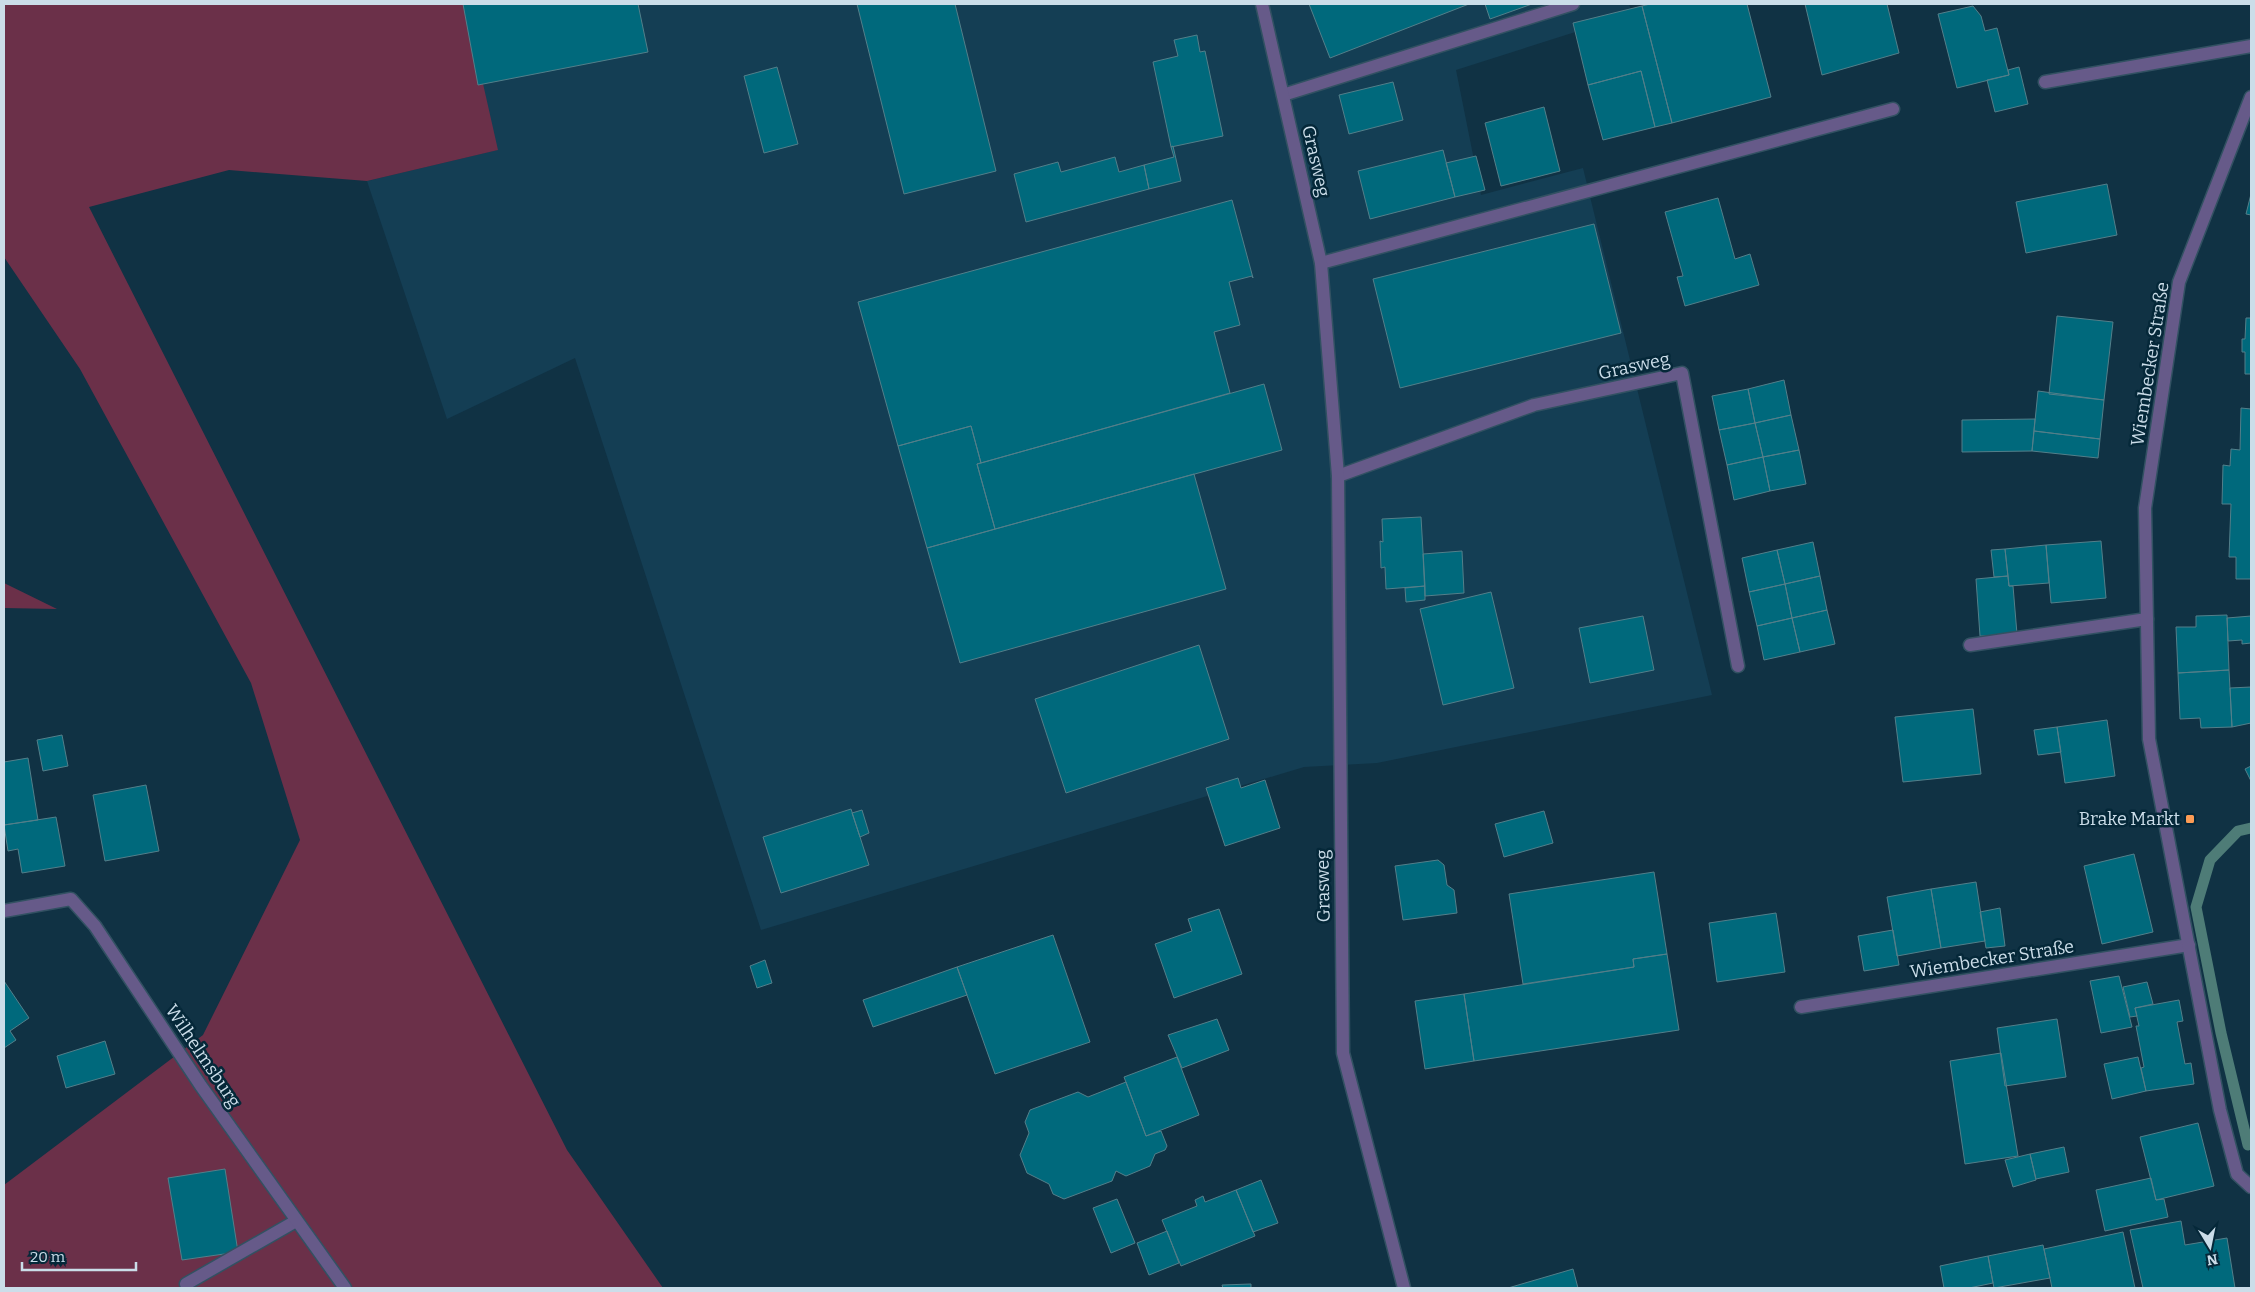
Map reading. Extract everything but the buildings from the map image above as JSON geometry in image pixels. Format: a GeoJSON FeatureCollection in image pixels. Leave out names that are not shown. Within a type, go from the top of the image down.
{"type":"FeatureCollection","features":[{"type":"Feature","properties":{"kind":"street","name":"Grasweg"},"geometry":{"type":"LineString","coordinates":[[1262,4],[1321,263],[1338,476],[1343,1053],[1404,1288]]}},
{"type":"Feature","properties":{"kind":"street"},"geometry":{"type":"LineString","coordinates":[[1282,95],[1574,4]]}},
{"type":"Feature","properties":{"kind":"street"},"geometry":{"type":"LineString","coordinates":[[2045,82],[2251,46]]}},
{"type":"Feature","properties":{"kind":"street","name":"Wiembecker Straße"},"geometry":{"type":"LineString","coordinates":[[2251,97],[2179,282],[2145,508],[2149,739],[2220,1110],[2238,1174],[2251,1187]]}},
{"type":"Feature","properties":{"kind":"street"},"geometry":{"type":"LineString","coordinates":[[1321,263],[1893,109]]}},
{"type":"Feature","properties":{"kind":"street","name":"Grasweg"},"geometry":{"type":"LineString","coordinates":[[1338,476],[1534,405],[1682,373],[1738,666]]}},
{"type":"Feature","properties":{"kind":"street"},"geometry":{"type":"LineString","coordinates":[[1970,645],[2147,619]]}},
{"type":"Feature","properties":{"kind":"street","name":"Wilhelmsburg"},"geometry":{"type":"LineString","coordinates":[[4,912],[71,899],[95,926],[201,1086],[345,1288]]}},
{"type":"Feature","properties":{"kind":"street","name":"Wiembecker Straße"},"geometry":{"type":"LineString","coordinates":[[1801,1007],[2189,945]]}},
{"type":"Feature","properties":{"kind":"street"},"geometry":{"type":"LineString","coordinates":[[186,1284],[296,1221]]}},
{"type":"Feature","properties":{"kind":"shaded area"},"geometry":{"type":"Polygon","coordinates":[[[4,4],[465,4],[498,150],[367,181],[229,170],[89,207],[567,1150],[663,1288],[4,1288],[4,1185],[203,1035],[300,840],[251,683],[80,369],[4,257],[4,4]]]}},
{"type":"Feature","properties":{"kind":"shaded area"},"geometry":{"type":"Polygon","coordinates":[[[465,4],[1629,4],[1632,14],[1456,70],[1481,195],[1583,168],[1712,695],[1377,763],[1304,767],[761,930],[575,358],[447,419],[367,181],[497,150],[465,4]]]}},
{"type":"Feature","properties":{"kind":"shaded area"},"geometry":{"type":"Polygon","coordinates":[[[4,583],[57,609],[4,608],[4,583]]]}},
{"type":"Feature","properties":{"kind":"waterway"},"geometry":{"type":"LineString","coordinates":[[2248,1145],[2221,1033],[2196,907],[2210,860],[2238,831],[2251,828]]}},
{"type":"Feature","properties":{"kind":"place","name":"Brake Markt"},"geometry":{"type":"Point","coordinates":[2190,819]}}]}
